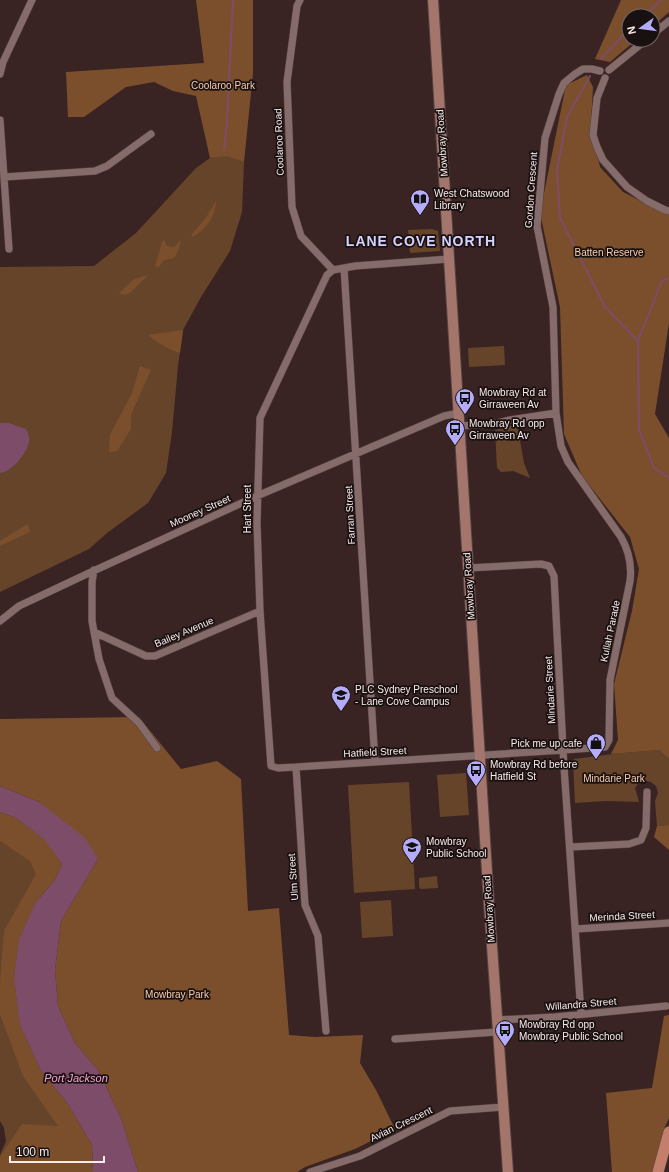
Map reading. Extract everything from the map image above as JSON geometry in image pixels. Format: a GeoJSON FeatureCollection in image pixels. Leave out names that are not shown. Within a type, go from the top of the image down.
{"type":"FeatureCollection","features":[{"type":"Feature","properties":{"kind":"main road","name":"Mowbray Road"},"geometry":{"type":"LineString","coordinates":[[433,0],[496,1020],[508,1172]]}},
{"type":"Feature","properties":{"kind":"main road"},"geometry":{"type":"LineString","coordinates":[[658,1172],[669,1132]]}},
{"type":"Feature","properties":{"kind":"street"},"geometry":{"type":"LineString","coordinates":[[0,74],[3,62],[32,0]]}},
{"type":"Feature","properties":{"kind":"street","name":"Coolaroo Road"},"geometry":{"type":"LineString","coordinates":[[300,0],[297,6],[287,82],[292,208],[301,236],[333,270]]}},
{"type":"Feature","properties":{"kind":"street"},"geometry":{"type":"LineString","coordinates":[[661,28],[669,21]]}},
{"type":"Feature","properties":{"kind":"street"},"geometry":{"type":"LineString","coordinates":[[609,70],[636,48]]}},
{"type":"Feature","properties":{"kind":"street","name":"Gordon Crescent"},"geometry":{"type":"LineString","coordinates":[[556,413],[553,307],[537,226],[545,138],[564,83],[583,69],[592,68],[600,71]]}},
{"type":"Feature","properties":{"kind":"street"},"geometry":{"type":"LineString","coordinates":[[606,78],[601,76],[600,71],[604,68],[609,70]]}},
{"type":"Feature","properties":{"kind":"street"},"geometry":{"type":"LineString","coordinates":[[609,70],[610,75],[606,78],[597,98],[593,135],[603,160],[618,178],[637,194],[669,211]]}},
{"type":"Feature","properties":{"kind":"street"},"geometry":{"type":"LineString","coordinates":[[0,122],[4,177],[3,217],[9,249]]}},
{"type":"Feature","properties":{"kind":"street"},"geometry":{"type":"LineString","coordinates":[[4,177],[95,171],[107,166],[150,134]]}},
{"type":"Feature","properties":{"kind":"street"},"geometry":{"type":"LineString","coordinates":[[333,270],[355,266],[449,259]]}},
{"type":"Feature","properties":{"kind":"street","name":"Farran Street"},"geometry":{"type":"LineString","coordinates":[[344,268],[376,762]]}},
{"type":"Feature","properties":{"kind":"street","name":"Hart Street"},"geometry":{"type":"LineString","coordinates":[[272,766],[260,612],[257,496],[260,418],[321,287],[327,275],[333,270]]}},
{"type":"Feature","properties":{"kind":"street","name":"Mooney Street"},"geometry":{"type":"LineString","coordinates":[[0,622],[19,606],[94,570],[257,496],[444,416],[459,413]]}},
{"type":"Feature","properties":{"kind":"street"},"geometry":{"type":"LineString","coordinates":[[460,426],[498,423],[556,413]]}},
{"type":"Feature","properties":{"kind":"street","name":"Kullah Parade"},"geometry":{"type":"LineString","coordinates":[[480,756],[605,747],[609,740],[610,680],[630,581],[631,568],[626,547],[621,537],[568,462],[561,446],[556,413]]}},
{"type":"Feature","properties":{"kind":"street","name":"Mindarie Street"},"geometry":{"type":"LineString","coordinates":[[468,568],[541,564],[549,566],[554,576],[581,1014]]}},
{"type":"Feature","properties":{"kind":"street"},"geometry":{"type":"LineString","coordinates":[[94,570],[92,582],[92,621],[99,659],[112,698],[139,724],[157,748]]}},
{"type":"Feature","properties":{"kind":"street","name":"Bailey Avenue"},"geometry":{"type":"LineString","coordinates":[[94,632],[146,656],[155,656],[260,612]]}},
{"type":"Feature","properties":{"kind":"street","name":"Hatfield Street"},"geometry":{"type":"LineString","coordinates":[[272,766],[278,768],[480,756]]}},
{"type":"Feature","properties":{"kind":"street","name":"Ulm Street"},"geometry":{"type":"LineString","coordinates":[[296,767],[305,906],[318,936],[326,1031]]}},
{"type":"Feature","properties":{"kind":"street"},"geometry":{"type":"LineString","coordinates":[[571,848],[629,844],[641,840],[646,828],[647,792]]}},
{"type":"Feature","properties":{"kind":"street","name":"Merinda Street"},"geometry":{"type":"LineString","coordinates":[[576,929],[669,923]]}},
{"type":"Feature","properties":{"kind":"street","name":"Willandra Street"},"geometry":{"type":"LineString","coordinates":[[496,1020],[666,1006]]}},
{"type":"Feature","properties":{"kind":"street"},"geometry":{"type":"LineString","coordinates":[[395,1039],[497,1032]]}},
{"type":"Feature","properties":{"kind":"street","name":"Avian Crescent"},"geometry":{"type":"LineString","coordinates":[[310,1172],[360,1156],[450,1111],[503,1107]]}},
{"type":"Feature","properties":{"kind":"green space","name":"Coolaroo Park"},"geometry":{"type":"Polygon","coordinates":[[[196,0],[253,0],[253,73],[244,162],[227,156],[210,158],[196,96],[173,91],[154,82],[126,87],[84,117],[68,117],[66,72],[204,63],[196,0]]]}},
{"type":"Feature","properties":{"kind":"green space"},"geometry":{"type":"Polygon","coordinates":[[[621,0],[669,0],[669,12],[661,19],[661,8],[621,8],[621,48],[627,48],[610,62],[595,59],[621,0]]]}},
{"type":"Feature","properties":{"kind":"green space","name":"Batten Reserve"},"geometry":{"type":"Polygon","coordinates":[[[587,75],[593,87],[591,123],[600,167],[623,192],[669,215],[669,323],[655,414],[669,438],[669,759],[659,750],[611,754],[618,740],[614,684],[632,611],[639,569],[630,537],[582,476],[564,434],[560,307],[540,213],[566,85],[587,75]]]}},
{"type":"Feature","properties":{"kind":"green space"},"geometry":{"type":"Polygon","coordinates":[[[227,155],[244,162],[242,212],[230,251],[201,297],[183,330],[166,473],[148,503],[107,533],[89,549],[0,592],[0,267],[94,266],[136,233],[196,168],[210,158],[227,155]]]}},
{"type":"Feature","properties":{"kind":"green space"},"geometry":{"type":"Polygon","coordinates":[[[216,201],[216,207],[209,222],[193,237],[191,235],[205,219],[216,201]]]}},
{"type":"Feature","properties":{"kind":"green space"},"geometry":{"type":"Polygon","coordinates":[[[432,229],[438,231],[440,251],[410,253],[408,230],[432,229]]]}},
{"type":"Feature","properties":{"kind":"green space"},"geometry":{"type":"Polygon","coordinates":[[[163,239],[167,246],[174,247],[181,240],[179,249],[174,258],[164,260],[159,267],[155,266],[163,239]]]}},
{"type":"Feature","properties":{"kind":"green space"},"geometry":{"type":"Polygon","coordinates":[[[148,275],[130,293],[124,295],[119,293],[134,279],[148,275]]]}},
{"type":"Feature","properties":{"kind":"green space"},"geometry":{"type":"Polygon","coordinates":[[[183,330],[180,353],[163,346],[148,335],[183,330]]]}},
{"type":"Feature","properties":{"kind":"green space"},"geometry":{"type":"Polygon","coordinates":[[[504,346],[505,365],[469,367],[468,348],[504,346]]]}},
{"type":"Feature","properties":{"kind":"green space"},"geometry":{"type":"Polygon","coordinates":[[[140,366],[151,370],[131,415],[131,429],[117,451],[109,452],[110,435],[132,393],[140,366]]]}},
{"type":"Feature","properties":{"kind":"green space"},"geometry":{"type":"Polygon","coordinates":[[[517,424],[524,463],[530,478],[513,471],[501,472],[497,468],[495,430],[517,424]]]}},
{"type":"Feature","properties":{"kind":"green space"},"geometry":{"type":"Polygon","coordinates":[[[28,524],[30,532],[0,546],[0,541],[28,524]]]}},
{"type":"Feature","properties":{"kind":"green space","name":"Mowbray Park"},"geometry":{"type":"Polygon","coordinates":[[[139,717],[181,769],[217,761],[241,779],[248,911],[279,908],[289,1035],[315,1037],[363,1035],[360,1063],[376,1090],[395,1129],[355,1149],[305,1167],[297,1172],[138,1172],[121,1118],[98,1070],[75,1043],[58,1006],[55,970],[61,921],[98,859],[39,802],[0,786],[0,719],[139,717]]]}},
{"type":"Feature","properties":{"kind":"green space","name":"Mindarie Park"},"geometry":{"type":"Polygon","coordinates":[[[659,750],[669,759],[669,825],[657,826],[655,801],[658,793],[656,786],[651,782],[646,781],[638,784],[635,788],[639,802],[606,801],[575,803],[574,759],[659,750]]]}},
{"type":"Feature","properties":{"kind":"green space"},"geometry":{"type":"Polygon","coordinates":[[[466,773],[469,815],[440,817],[437,775],[466,773]]]}},
{"type":"Feature","properties":{"kind":"green space"},"geometry":{"type":"Polygon","coordinates":[[[409,782],[415,889],[354,893],[348,785],[409,782]]]}},
{"type":"Feature","properties":{"kind":"green space"},"geometry":{"type":"Polygon","coordinates":[[[0,812],[46,840],[20,1025],[41,1071],[93,1172],[0,1172],[0,1155],[6,1141],[4,1128],[0,1121],[0,812]]]}},
{"type":"Feature","properties":{"kind":"green space"},"geometry":{"type":"Polygon","coordinates":[[[0,812],[16,818],[46,840],[62,864],[55,880],[36,902],[19,939],[14,978],[20,1025],[41,1071],[68,1104],[92,1145],[93,1172],[0,1172],[0,1157],[22,1124],[58,1126],[23,1076],[0,1014],[0,983],[4,931],[36,874],[30,861],[0,841],[0,812]]]}},
{"type":"Feature","properties":{"kind":"green space"},"geometry":{"type":"Polygon","coordinates":[[[669,825],[669,850],[654,837],[657,826],[669,825]]]}},
{"type":"Feature","properties":{"kind":"green space"},"geometry":{"type":"Polygon","coordinates":[[[437,876],[438,888],[421,889],[419,887],[419,878],[437,876]]]}},
{"type":"Feature","properties":{"kind":"green space"},"geometry":{"type":"Polygon","coordinates":[[[391,900],[393,936],[362,938],[360,902],[391,900]]]}},
{"type":"Feature","properties":{"kind":"green space"},"geometry":{"type":"Polygon","coordinates":[[[669,1015],[669,1118],[664,1129],[654,1172],[612,1172],[606,1093],[652,1088],[664,1016],[669,1015]]]}},
{"type":"Feature","properties":{"kind":"water"},"geometry":{"type":"Polygon","coordinates":[[[0,423],[9,423],[26,429],[29,440],[28,446],[18,462],[9,470],[0,473],[0,423]]]}},
{"type":"Feature","properties":{"kind":"water","name":"Port Jackson"},"geometry":{"type":"Polygon","coordinates":[[[0,786],[39,802],[85,838],[98,859],[61,921],[55,970],[58,1006],[75,1043],[98,1070],[121,1118],[138,1172],[93,1172],[92,1145],[68,1104],[41,1071],[20,1025],[14,978],[19,939],[36,902],[55,880],[62,864],[45,840],[16,818],[0,812],[0,786]]]}},
{"type":"Feature","properties":{"kind":"waterway"},"geometry":{"type":"LineString","coordinates":[[224,150],[227,122],[233,0]]}},
{"type":"Feature","properties":{"kind":"waterway"},"geometry":{"type":"LineString","coordinates":[[652,8],[661,0]]}},
{"type":"Feature","properties":{"kind":"waterway"},"geometry":{"type":"LineString","coordinates":[[601,59],[621,38]]}},
{"type":"Feature","properties":{"kind":"waterway"},"geometry":{"type":"LineString","coordinates":[[590,76],[567,117],[557,170],[560,218],[605,307],[638,341],[639,430],[654,468],[669,478]]}},
{"type":"Feature","properties":{"kind":"waterway"},"geometry":{"type":"LineString","coordinates":[[638,341],[662,281],[669,278]]}},
{"type":"Feature","properties":{"kind":"place","name":"West Chatswood Library"},"geometry":{"type":"Point","coordinates":[420,216]}},
{"type":"Feature","properties":{"kind":"place","name":"Mowbray Rd at Girraween Av"},"geometry":{"type":"Point","coordinates":[465,415]}},
{"type":"Feature","properties":{"kind":"place","name":"Mowbray Rd opp Girraween Av"},"geometry":{"type":"Point","coordinates":[455,446]}},
{"type":"Feature","properties":{"kind":"place","name":"PLC Sydney Preschool - Lane Cove Campus"},"geometry":{"type":"Point","coordinates":[341,712]}},
{"type":"Feature","properties":{"kind":"place","name":"Pick me up cafe"},"geometry":{"type":"Point","coordinates":[596,760]}},
{"type":"Feature","properties":{"kind":"place","name":"Mowbray Rd before Hatfield St"},"geometry":{"type":"Point","coordinates":[476,787]}},
{"type":"Feature","properties":{"kind":"place","name":"Mowbray Public School"},"geometry":{"type":"Point","coordinates":[412,864]}},
{"type":"Feature","properties":{"kind":"place","name":"Mowbray Rd opp Mowbray Public School"},"geometry":{"type":"Point","coordinates":[505,1047]}},
{"type":"Feature","properties":{"kind":"district","name":"LANE COVE NORTH"},"geometry":{"type":"Point","coordinates":[421,241]}}]}
